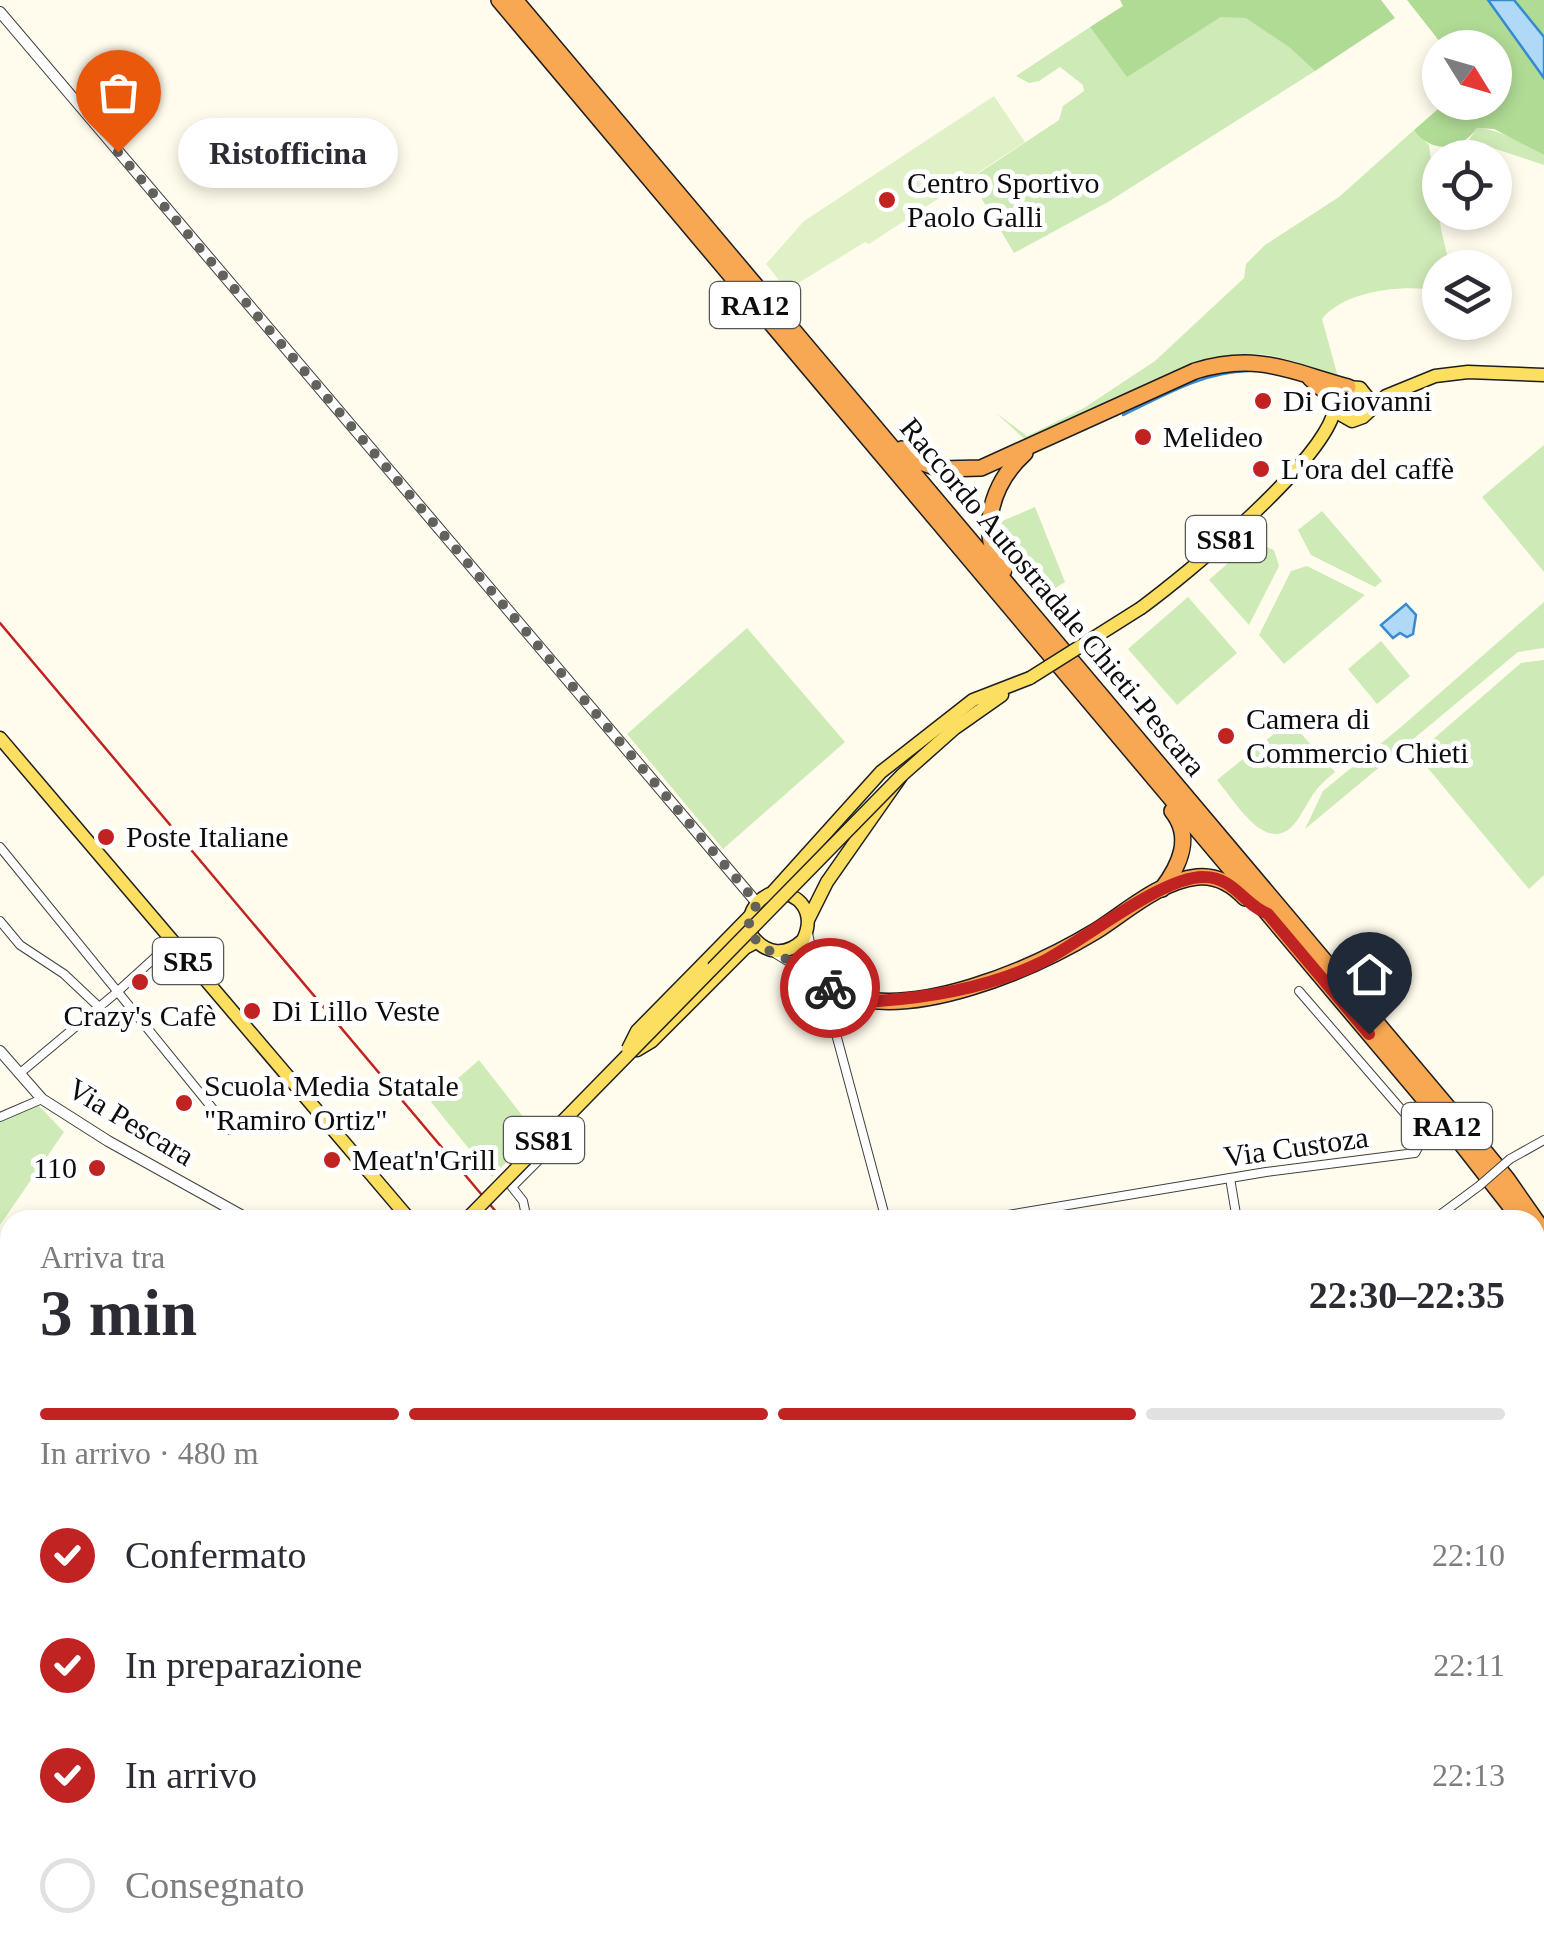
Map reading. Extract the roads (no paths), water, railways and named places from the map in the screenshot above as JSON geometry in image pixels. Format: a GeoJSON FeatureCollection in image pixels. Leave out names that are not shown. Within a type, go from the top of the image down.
{"type":"FeatureCollection","features":[{"type":"Feature","properties":{"kind":"highway","name":"Raccordo Autostradale Chieti-Pescara"},"geometry":{"type":"LineString","coordinates":[[499,0],[1514,1210]]}},
{"type":"Feature","properties":{"kind":"highway","name":"Raccordo Autostradale Chieti-Pescara"},"geometry":{"type":"LineString","coordinates":[[515,0],[1472,1136],[1528,1210]]}},
{"type":"Feature","properties":{"kind":"highway"},"geometry":{"type":"LineString","coordinates":[[854,402],[867,408],[909,455],[940,470],[981,468],[1218,364],[1260,362],[1352,387]]}},
{"type":"Feature","properties":{"kind":"highway"},"geometry":{"type":"LineString","coordinates":[[1307,375],[1335,404]]}},
{"type":"Feature","properties":{"kind":"highway"},"geometry":{"type":"LineString","coordinates":[[1020,600],[995,556],[990,519],[1002,478],[1030,448]]}},
{"type":"Feature","properties":{"kind":"highway"},"geometry":{"type":"LineString","coordinates":[[1157,782],[1162,800],[1180,824],[1183,844],[1179,863],[1162,888]]}},
{"type":"Feature","properties":{"kind":"highway"},"geometry":{"type":"LineString","coordinates":[[834,1026],[851,1007],[864,1001],[930,996],[1023,970],[1064,950],[1162,888],[1196,877],[1217,879],[1235,888],[1254,908],[1268,914]]}},
{"type":"Feature","properties":{"kind":"highway"},"geometry":{"type":"LineString","coordinates":[[840,993],[864,1001]]}},
{"type":"Feature","properties":{"kind":"main road","name":"SS81"},"geometry":{"type":"LineString","coordinates":[[476,1210],[902,775],[955,728],[1141,608],[1222,543],[1302,461],[1401,388],[1448,374],[1544,375]]}},
{"type":"Feature","properties":{"kind":"main road"},"geometry":{"type":"LineString","coordinates":[[1302,461],[1330,426],[1340,391],[1352,387],[1401,388]]}},
{"type":"Feature","properties":{"kind":"main road"},"geometry":{"type":"LineString","coordinates":[[1352,387],[1366,394],[1368,410]]}},
{"type":"Feature","properties":{"kind":"main road"},"geometry":{"type":"LineString","coordinates":[[1335,404],[1342,417],[1352,421]]}},
{"type":"Feature","properties":{"kind":"main road"},"geometry":{"type":"LineString","coordinates":[[623,1060],[637,1031],[772,893],[881,772],[973,700],[1030,678]]}},
{"type":"Feature","properties":{"kind":"main road","name":"SR5"},"geometry":{"type":"LineString","coordinates":[[0,738],[399,1210]]}},
{"type":"Feature","properties":{"kind":"main road"},"geometry":{"type":"LineString","coordinates":[[762,946],[778,952],[796,947],[827,882],[902,775]]}},
{"type":"Feature","properties":{"kind":"main road"},"geometry":{"type":"LineString","coordinates":[[772,893],[792,895],[806,909],[808,924]]}},
{"type":"Feature","properties":{"kind":"main road"},"geometry":{"type":"LineString","coordinates":[[752,914],[762,946]]}},
{"type":"Feature","properties":{"kind":"main road"},"geometry":{"type":"LineString","coordinates":[[623,1060],[652,1041],[720,972],[762,946]]}},
{"type":"Feature","properties":{"kind":"street"},"geometry":{"type":"LineString","coordinates":[[0,12],[752,914],[540,1136],[540,1159],[512,1187],[525,1210]]}},
{"type":"Feature","properties":{"kind":"street"},"geometry":{"type":"LineString","coordinates":[[0,847],[230,1130]]}},
{"type":"Feature","properties":{"kind":"street"},"geometry":{"type":"LineString","coordinates":[[0,921],[20,945],[64,974],[99,1007]]}},
{"type":"Feature","properties":{"kind":"street"},"geometry":{"type":"LineString","coordinates":[[808,924],[815,966],[840,993]]}},
{"type":"Feature","properties":{"kind":"street"},"geometry":{"type":"LineString","coordinates":[[19,1074],[172,942]]}},
{"type":"Feature","properties":{"kind":"street"},"geometry":{"type":"LineString","coordinates":[[762,946],[840,993]]}},
{"type":"Feature","properties":{"kind":"street"},"geometry":{"type":"LineString","coordinates":[[819,983],[825,993],[883,1210]]}},
{"type":"Feature","properties":{"kind":"street","name":"Via Custoza"},"geometry":{"type":"LineString","coordinates":[[1038,1210],[1408,1154],[1419,1149],[1413,1123],[1299,992]]}},
{"type":"Feature","properties":{"kind":"street"},"geometry":{"type":"LineString","coordinates":[[834,1026],[840,993]]}},
{"type":"Feature","properties":{"kind":"street","name":"Via Pescara"},"geometry":{"type":"LineString","coordinates":[[0,1051],[42,1098],[108,1141],[232,1210]]}},
{"type":"Feature","properties":{"kind":"street"},"geometry":{"type":"LineString","coordinates":[[0,1117],[42,1098]]}},
{"type":"Feature","properties":{"kind":"street"},"geometry":{"type":"LineString","coordinates":[[1447,1210],[1510,1159],[1544,1140]]}},
{"type":"Feature","properties":{"kind":"street"},"geometry":{"type":"LineString","coordinates":[[1230,1178],[1235,1210]]}},
{"type":"Feature","properties":{"kind":"water"},"geometry":{"type":"Polygon","coordinates":[[[1488,0],[1514,0],[1544,37],[1544,78],[1512,30],[1488,0]]]}},
{"type":"Feature","properties":{"kind":"water"},"geometry":{"type":"Polygon","coordinates":[[[1406,604],[1416,615],[1413,634],[1407,637],[1400,633],[1393,638],[1381,625],[1406,604]]]}},
{"type":"Feature","properties":{"kind":"waterway"},"geometry":{"type":"LineString","coordinates":[[1123,415],[1199,380],[1248,371]]}},
{"type":"Feature","properties":{"kind":"railway"},"geometry":{"type":"LineString","coordinates":[[0,623],[495,1210]]}},
{"type":"Feature","properties":{"kind":"place","name":"Ristofficina"},"geometry":{"type":"Point","coordinates":[118,152]}},
{"type":"Feature","properties":{"kind":"place","name":"Centro Sportivo Paolo Galli"},"geometry":{"type":"Point","coordinates":[887,200]}},
{"type":"Feature","properties":{"kind":"place","name":"Di Giovanni"},"geometry":{"type":"Point","coordinates":[1263,401]}},
{"type":"Feature","properties":{"kind":"place","name":"Melideo"},"geometry":{"type":"Point","coordinates":[1143,437]}},
{"type":"Feature","properties":{"kind":"place","name":"L'ora del caffè"},"geometry":{"type":"Point","coordinates":[1261,469]}},
{"type":"Feature","properties":{"kind":"place","name":"Camera di Commercio Chieti"},"geometry":{"type":"Point","coordinates":[1226,736]}},
{"type":"Feature","properties":{"kind":"place","name":"Poste Italiane"},"geometry":{"type":"Point","coordinates":[106,837]}},
{"type":"Feature","properties":{"kind":"place","name":"Crazy's Cafè"},"geometry":{"type":"Point","coordinates":[140,982]}},
{"type":"Feature","properties":{"kind":"place","name":"Di Lillo Veste"},"geometry":{"type":"Point","coordinates":[252,1011]}},
{"type":"Feature","properties":{"kind":"place","name":"Scuola Media Statale \"Ramiro Ortiz\""},"geometry":{"type":"Point","coordinates":[184,1103]}},
{"type":"Feature","properties":{"kind":"place","name":"Meat'n'Grill"},"geometry":{"type":"Point","coordinates":[332,1160]}},
{"type":"Feature","properties":{"kind":"place","name":"110"},"geometry":{"type":"Point","coordinates":[97,1168]}}]}
